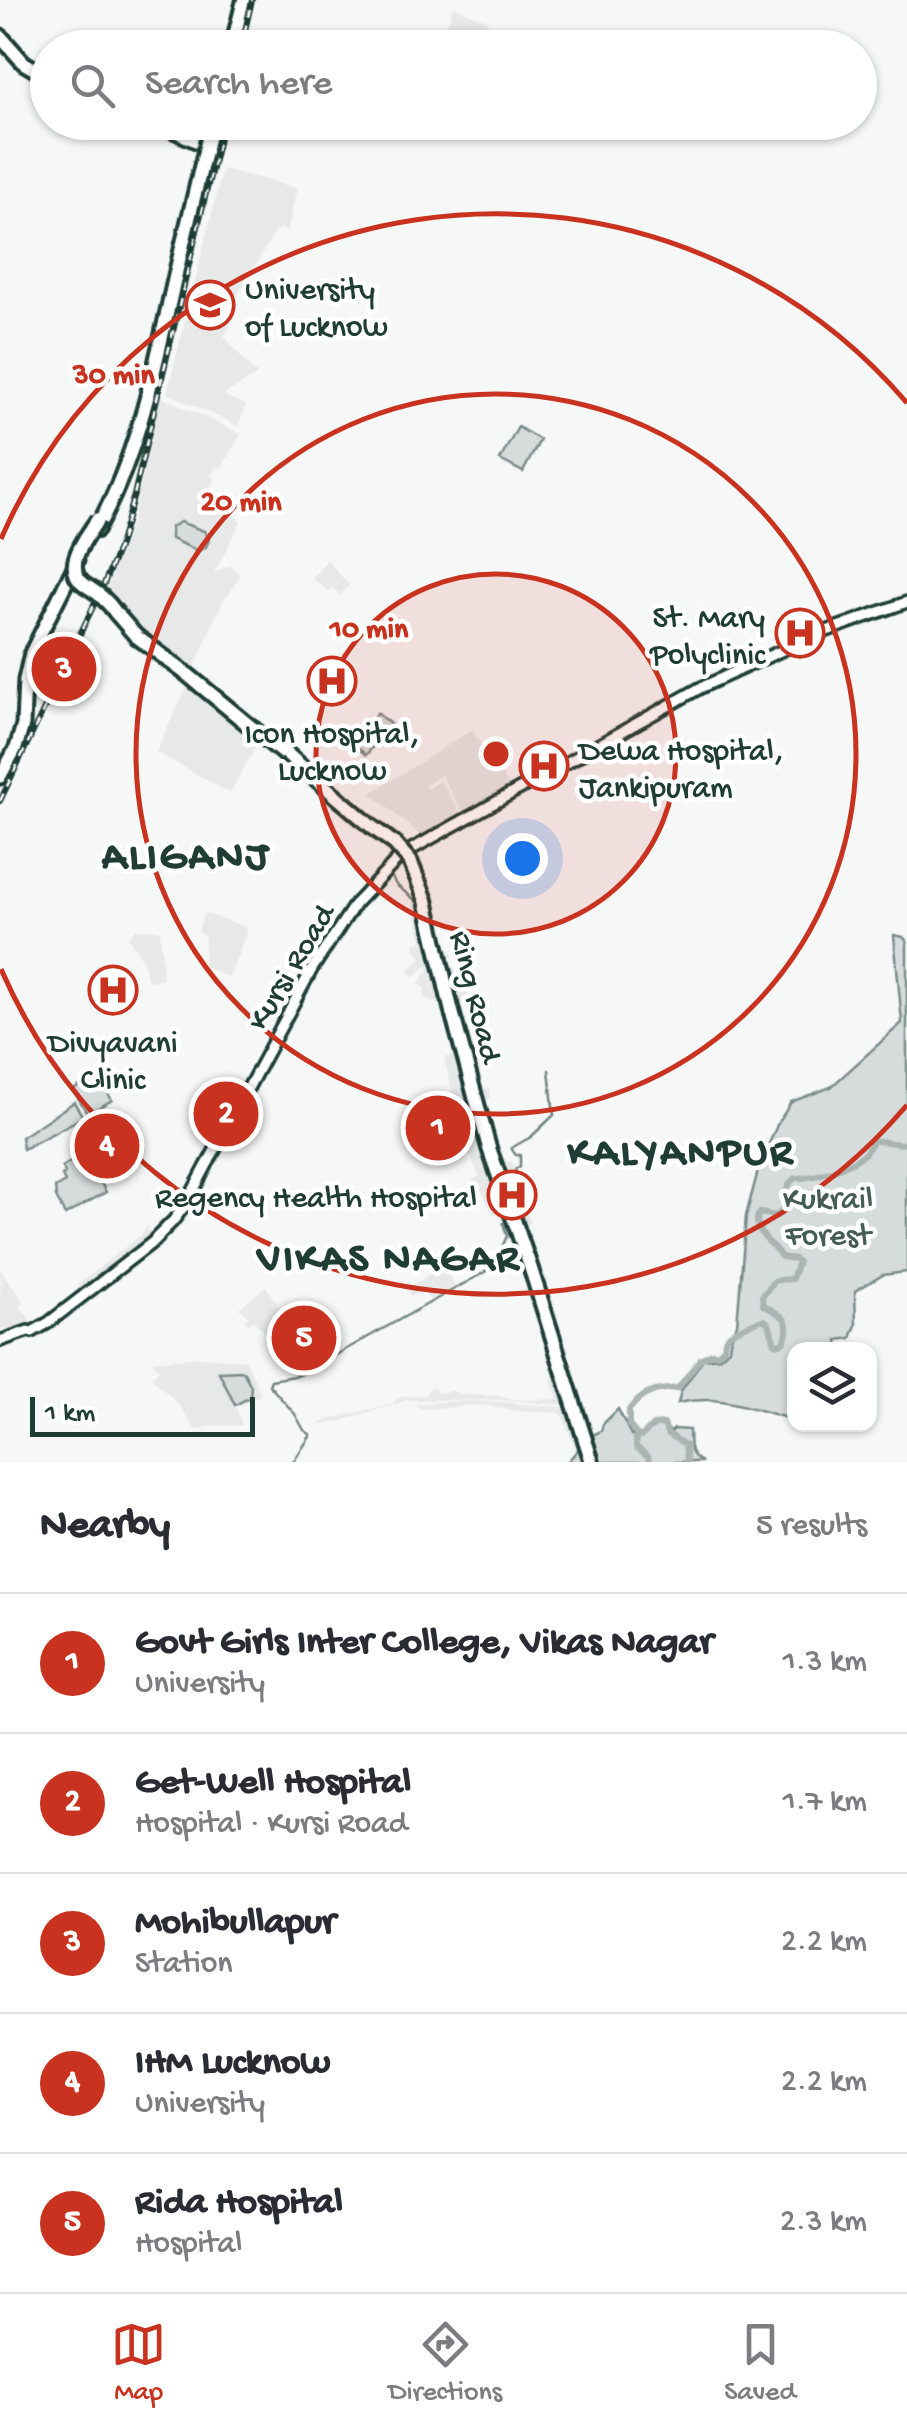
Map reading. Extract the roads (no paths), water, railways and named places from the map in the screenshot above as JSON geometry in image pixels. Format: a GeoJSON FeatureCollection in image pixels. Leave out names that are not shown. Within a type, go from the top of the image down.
{"type":"FeatureCollection","features":[{"type":"Feature","properties":{"kind":"highway"},"geometry":{"type":"LineString","coordinates":[[233,30],[240,0]]}},
{"type":"Feature","properties":{"kind":"highway"},"geometry":{"type":"LineString","coordinates":[[0,38],[30,69]]}},
{"type":"Feature","properties":{"kind":"highway"},"geometry":{"type":"LineString","coordinates":[[116,612],[102,592],[87,582],[81,558],[112,500],[132,444],[178,260],[201,140]]}},
{"type":"Feature","properties":{"kind":"highway"},"geometry":{"type":"LineString","coordinates":[[178,260],[184,248],[202,140]]}},
{"type":"Feature","properties":{"kind":"highway"},"geometry":{"type":"LineString","coordinates":[[132,444],[76,558],[75,570],[81,582],[100,594],[136,636],[159,652]]}},
{"type":"Feature","properties":{"kind":"highway","name":"Ring Road"},"geometry":{"type":"LineString","coordinates":[[159,652],[285,754]]}},
{"type":"Feature","properties":{"kind":"highway","name":"Ring Road"},"geometry":{"type":"LineString","coordinates":[[159,652],[185,669],[395,844],[410,861],[426,900],[444,991],[487,1149],[591,1462]]}},
{"type":"Feature","properties":{"kind":"highway","name":"Ring Road"},"geometry":{"type":"LineString","coordinates":[[444,991],[489,1148],[572,1403]]}},
{"type":"Feature","properties":{"kind":"main road"},"geometry":{"type":"LineString","coordinates":[[0,774],[20,727],[28,652],[95,533],[111,493]]}},
{"type":"Feature","properties":{"kind":"main road","name":"Kursi Road"},"geometry":{"type":"LineString","coordinates":[[0,1341],[31,1330],[81,1297],[172,1225],[189,1202],[310,972],[355,904],[404,855],[700,690],[775,654],[907,603]]}},
{"type":"Feature","properties":{"kind":"waterway"},"geometry":{"type":"LineString","coordinates":[[199,676],[219,692]]}},
{"type":"Feature","properties":{"kind":"waterway"},"geometry":{"type":"LineString","coordinates":[[222,694],[285,746]]}},
{"type":"Feature","properties":{"kind":"waterway"},"geometry":{"type":"LineString","coordinates":[[390,874],[396,885],[419,903]]}},
{"type":"Feature","properties":{"kind":"waterway"},"geometry":{"type":"LineString","coordinates":[[506,1178],[520,1167],[520,1155],[511,1148],[531,1137],[554,1115],[549,1070]]}},
{"type":"Feature","properties":{"kind":"waterway"},"geometry":{"type":"LineString","coordinates":[[469,1097],[480,1137]]}},
{"type":"Feature","properties":{"kind":"waterway"},"geometry":{"type":"LineString","coordinates":[[687,1462],[685,1445],[667,1433],[664,1424],[653,1425],[642,1436],[637,1435],[629,1425],[629,1410],[650,1393],[678,1388],[700,1359],[717,1354],[724,1348],[727,1336],[742,1327],[764,1320],[775,1343],[784,1341],[786,1322],[763,1305],[762,1296],[774,1282],[792,1279],[798,1262],[781,1257],[762,1234],[757,1217],[760,1213],[777,1216],[795,1178],[850,1163],[874,1141],[907,1143]]}},
{"type":"Feature","properties":{"kind":"waterway"},"geometry":{"type":"LineString","coordinates":[[293,1462],[311,1435],[269,1385],[271,1380],[300,1375],[485,1272],[507,1236],[503,1223]]}},
{"type":"Feature","properties":{"kind":"waterway"},"geometry":{"type":"LineString","coordinates":[[636,1435],[636,1447],[650,1462]]}},
{"type":"Feature","properties":{"kind":"railway"},"geometry":{"type":"LineString","coordinates":[[245,30],[252,0]]}},
{"type":"Feature","properties":{"kind":"railway"},"geometry":{"type":"LineString","coordinates":[[0,801],[119,546],[219,140]]}},
{"type":"Feature","properties":{"kind":"place","name":"University of Lucknow"},"geometry":{"type":"Point","coordinates":[210,305]}},
{"type":"Feature","properties":{"kind":"place","name":"St. Mary Polyclinic"},"geometry":{"type":"Point","coordinates":[800,633]}},
{"type":"Feature","properties":{"kind":"place","name":"Mohibullapur"},"geometry":{"type":"Point","coordinates":[64,669]}},
{"type":"Feature","properties":{"kind":"place","name":"Icon Hospital, Lucknow"},"geometry":{"type":"Point","coordinates":[332,681]}},
{"type":"Feature","properties":{"kind":"place","name":"Dewa Hospital, Jankipuram"},"geometry":{"type":"Point","coordinates":[544,766]}},
{"type":"Feature","properties":{"kind":"place","name":"Divyavani Clinic"},"geometry":{"type":"Point","coordinates":[113,990]}},
{"type":"Feature","properties":{"kind":"place","name":"Get-Well Hospital"},"geometry":{"type":"Point","coordinates":[226,1114]}},
{"type":"Feature","properties":{"kind":"place","name":"Govt Girls Inter College, Vikas Nagar"},"geometry":{"type":"Point","coordinates":[438,1128]}},
{"type":"Feature","properties":{"kind":"place","name":"IHM Lucknow"},"geometry":{"type":"Point","coordinates":[107,1146]}},
{"type":"Feature","properties":{"kind":"place","name":"Regency Health Hospital"},"geometry":{"type":"Point","coordinates":[512,1195]}},
{"type":"Feature","properties":{"kind":"place","name":"Rida Hospital"},"geometry":{"type":"Point","coordinates":[304,1338]}},
{"type":"Feature","properties":{"kind":"district","name":"ALIGANJ"},"geometry":{"type":"Point","coordinates":[186,852]}},
{"type":"Feature","properties":{"kind":"district","name":"KALYANPUR"},"geometry":{"type":"Point","coordinates":[681,1148]}},
{"type":"Feature","properties":{"kind":"district","name":"VIKAS NAGAR"},"geometry":{"type":"Point","coordinates":[389,1254]}},
{"type":"Feature","properties":{"kind":"park label","name":"Kukrail Forest"},"geometry":{"type":"Point","coordinates":[828,1214]}}]}
